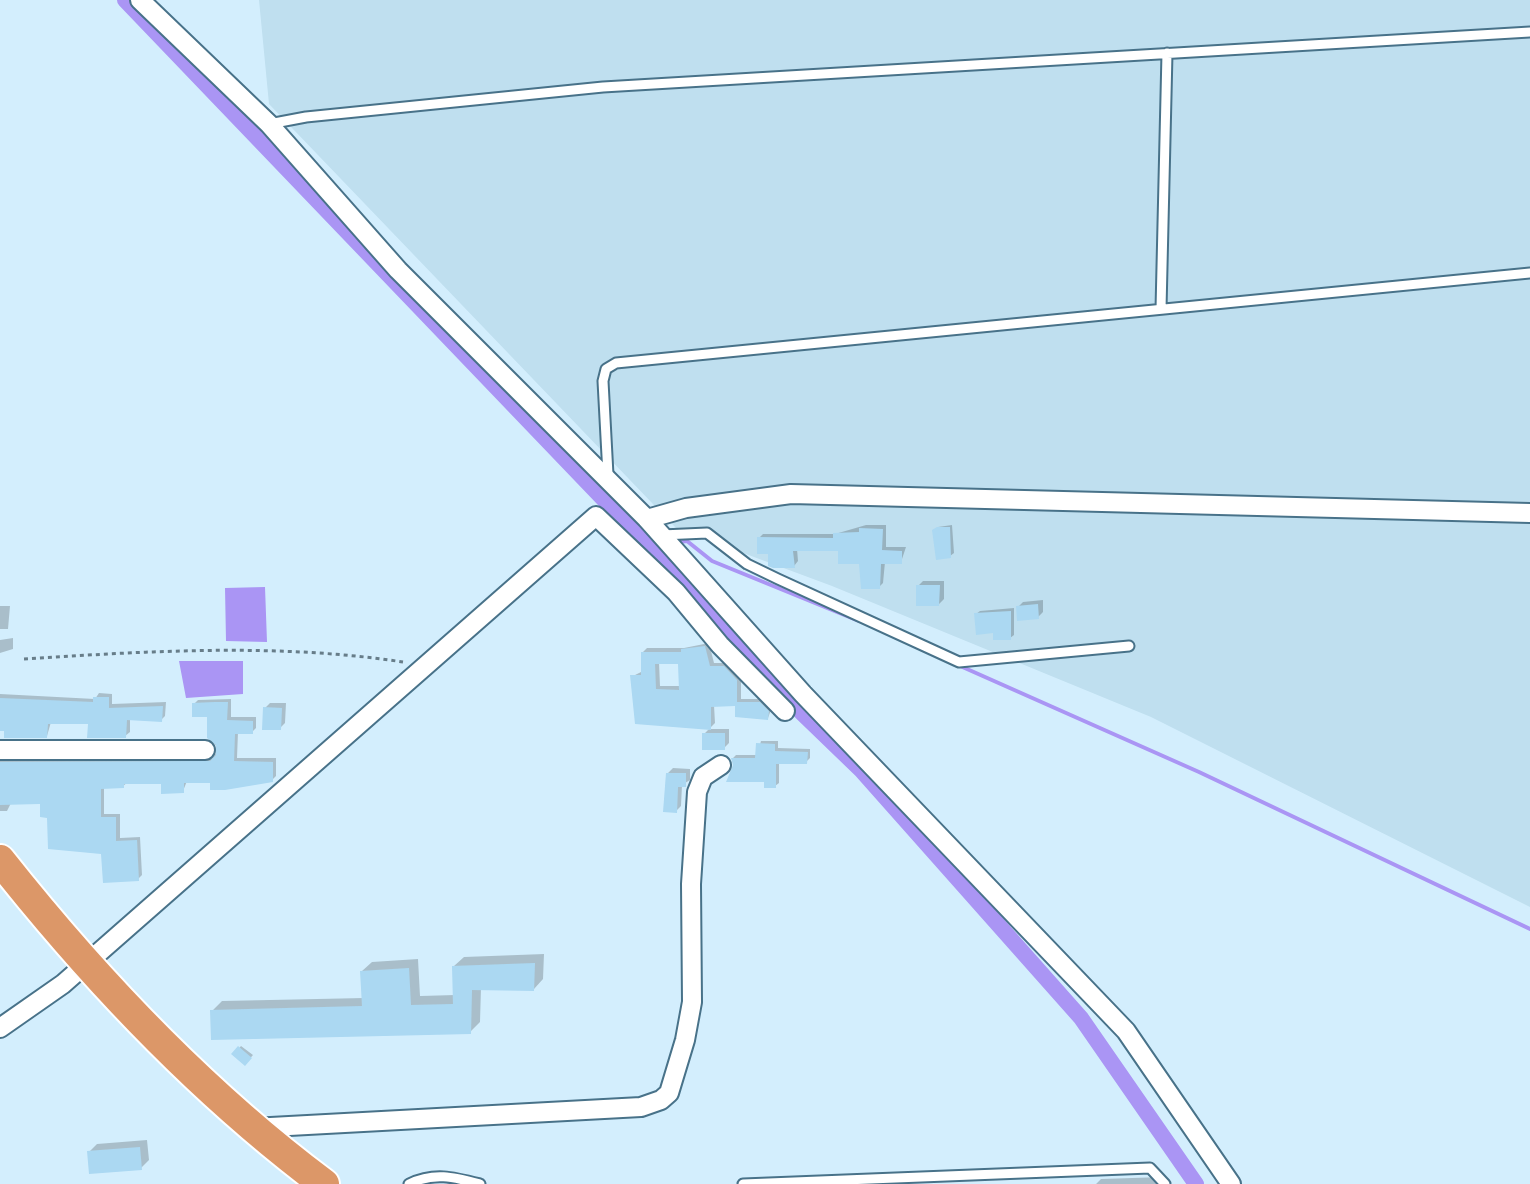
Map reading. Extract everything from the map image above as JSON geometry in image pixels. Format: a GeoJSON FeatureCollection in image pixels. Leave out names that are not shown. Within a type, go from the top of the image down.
{"type":"FeatureCollection","features":[{"type":"Feature","properties":{"kind":"highway"},"geometry":{"type":"LineString","coordinates":[[0,860],[85,963],[252,1128],[324,1184]]}},
{"type":"Feature","properties":{"kind":"street"},"geometry":{"type":"LineString","coordinates":[[140,0],[269,124],[398,270],[647,519],[803,694],[1126,1031],[1231,1184]]}},
{"type":"Feature","properties":{"kind":"street"},"geometry":{"type":"LineString","coordinates":[[647,519],[686,508],[791,494],[1530,513]]}},
{"type":"Feature","properties":{"kind":"street"},"geometry":{"type":"LineString","coordinates":[[0,1028],[85,963],[596,516],[676,592],[720,645],[785,711]]}},
{"type":"Feature","properties":{"kind":"street"},"geometry":{"type":"LineString","coordinates":[[676,592],[696,574]]}},
{"type":"Feature","properties":{"kind":"street"},"geometry":{"type":"LineString","coordinates":[[0,750],[205,750]]}},
{"type":"Feature","properties":{"kind":"street"},"geometry":{"type":"LineString","coordinates":[[252,1128],[641,1107],[661,1100],[674,1082],[692,1002],[691,884],[697,792],[703,777],[721,765]]}},
{"type":"Feature","properties":{"kind":"lane"},"geometry":{"type":"LineString","coordinates":[[269,124],[306,117],[603,87],[1530,32]]}},
{"type":"Feature","properties":{"kind":"lane"},"geometry":{"type":"LineString","coordinates":[[1161,309],[1167,53]]}},
{"type":"Feature","properties":{"kind":"lane"},"geometry":{"type":"LineString","coordinates":[[608,482],[603,381],[606,369],[616,363],[1530,273]]}},
{"type":"Feature","properties":{"kind":"lane"},"geometry":{"type":"LineString","coordinates":[[662,535],[707,533],[747,564],[959,662],[1129,646]]}},
{"type":"Feature","properties":{"kind":"lane"},"geometry":{"type":"LineString","coordinates":[[743,1184],[1009,1176],[1150,1168],[1165,1184]]}},
{"type":"Feature","properties":{"kind":"lane"},"geometry":{"type":"LineString","coordinates":[[409,1184],[428,1176],[444,1175],[480,1184]]}},
{"type":"Feature","properties":{"kind":"path"},"geometry":{"type":"LineString","coordinates":[[24,659],[184,649],[357,655],[426,666]]}},
{"type":"Feature","properties":{"kind":"shaded area"},"geometry":{"type":"Polygon","coordinates":[[[259,0],[1530,0],[1530,907],[1151,717],[832,586],[676,528],[269,104],[259,0]]]}},
{"type":"Feature","properties":{"kind":"shaded area"},"geometry":{"type":"Polygon","coordinates":[[[265,587],[267,642],[226,641],[225,588],[265,587]]]}},
{"type":"Feature","properties":{"kind":"shaded area"},"geometry":{"type":"Polygon","coordinates":[[[179,661],[243,661],[243,694],[186,698],[179,661]]]}},
{"type":"Feature","properties":{"kind":"building"},"geometry":{"type":"Polygon","coordinates":[[[950,527],[951,558],[936,560],[932,530],[950,527]]]}},
{"type":"Feature","properties":{"kind":"building"},"geometry":{"type":"Polygon","coordinates":[[[859,528],[883,529],[882,550],[902,551],[902,564],[881,564],[880,589],[861,589],[859,564],[838,564],[838,551],[793,551],[795,568],[773,568],[768,566],[768,554],[757,554],[757,537],[833,538],[833,533],[859,532],[859,528]]]}},
{"type":"Feature","properties":{"kind":"building"},"geometry":{"type":"Polygon","coordinates":[[[916,585],[940,585],[939,606],[916,606],[916,585]]]}},
{"type":"Feature","properties":{"kind":"building"},"geometry":{"type":"Polygon","coordinates":[[[1038,604],[1039,619],[1017,621],[1016,606],[1038,604]]]}},
{"type":"Feature","properties":{"kind":"building"},"geometry":{"type":"Polygon","coordinates":[[[1011,611],[1011,640],[993,640],[993,633],[976,635],[974,613],[1011,611]]]}},
{"type":"Feature","properties":{"kind":"building"},"geometry":{"type":"Polygon","coordinates":[[[705,646],[710,666],[724,666],[737,680],[737,702],[760,702],[769,711],[768,720],[735,717],[735,706],[711,707],[711,730],[635,724],[630,675],[641,675],[641,652],[681,652],[681,649],[705,646]],[[655,664],[656,689],[679,690],[678,664],[655,664]]]}},
{"type":"Feature","properties":{"kind":"building"},"geometry":{"type":"Polygon","coordinates":[[[93,697],[109,697],[109,708],[163,706],[162,722],[127,720],[126,738],[87,738],[88,724],[48,724],[47,738],[4,738],[4,731],[0,731],[0,698],[93,702],[93,697]]]}},
{"type":"Feature","properties":{"kind":"building"},"geometry":{"type":"Polygon","coordinates":[[[228,702],[227,720],[253,721],[253,734],[235,734],[234,761],[273,762],[273,782],[225,790],[210,790],[210,783],[184,783],[184,793],[161,794],[161,784],[124,784],[124,788],[101,789],[101,817],[116,817],[116,841],[137,840],[139,881],[103,883],[101,854],[48,849],[47,818],[40,817],[40,804],[0,805],[0,762],[210,761],[216,755],[216,745],[207,738],[207,717],[192,717],[192,703],[228,702]]]}},
{"type":"Feature","properties":{"kind":"building"},"geometry":{"type":"Polygon","coordinates":[[[263,707],[282,708],[281,730],[262,730],[263,707]]]}},
{"type":"Feature","properties":{"kind":"building"},"geometry":{"type":"Polygon","coordinates":[[[702,733],[725,733],[725,750],[702,750],[702,733]]]}},
{"type":"Feature","properties":{"kind":"building"},"geometry":{"type":"Polygon","coordinates":[[[756,743],[775,744],[775,751],[808,752],[807,764],[776,764],[776,788],[764,788],[764,782],[726,782],[733,765],[731,758],[755,758],[756,743]]]}},
{"type":"Feature","properties":{"kind":"building"},"geometry":{"type":"Polygon","coordinates":[[[666,773],[686,773],[686,787],[678,787],[677,813],[663,812],[666,773]]]}},
{"type":"Feature","properties":{"kind":"building"},"geometry":{"type":"Polygon","coordinates":[[[535,963],[534,991],[472,990],[471,1034],[211,1040],[210,1010],[362,1006],[360,971],[409,968],[411,1005],[453,1004],[452,966],[535,963]]]}},
{"type":"Feature","properties":{"kind":"building"},"geometry":{"type":"Polygon","coordinates":[[[238,1046],[252,1058],[245,1066],[231,1054],[238,1046]]]}},
{"type":"Feature","properties":{"kind":"building"},"geometry":{"type":"Polygon","coordinates":[[[140,1147],[142,1170],[89,1174],[87,1151],[140,1147]]]}},
{"type":"Feature","properties":{"kind":"waterway"},"geometry":{"type":"LineString","coordinates":[[125,0],[610,506],[803,714],[861,770],[1081,1018],[1196,1184]]}},
{"type":"Feature","properties":{"kind":"waterway"},"geometry":{"type":"LineString","coordinates":[[679,542],[687,541],[712,561],[859,621]]}},
{"type":"Feature","properties":{"kind":"waterway"},"geometry":{"type":"LineString","coordinates":[[958,665],[1199,772],[1530,929]]}}]}
